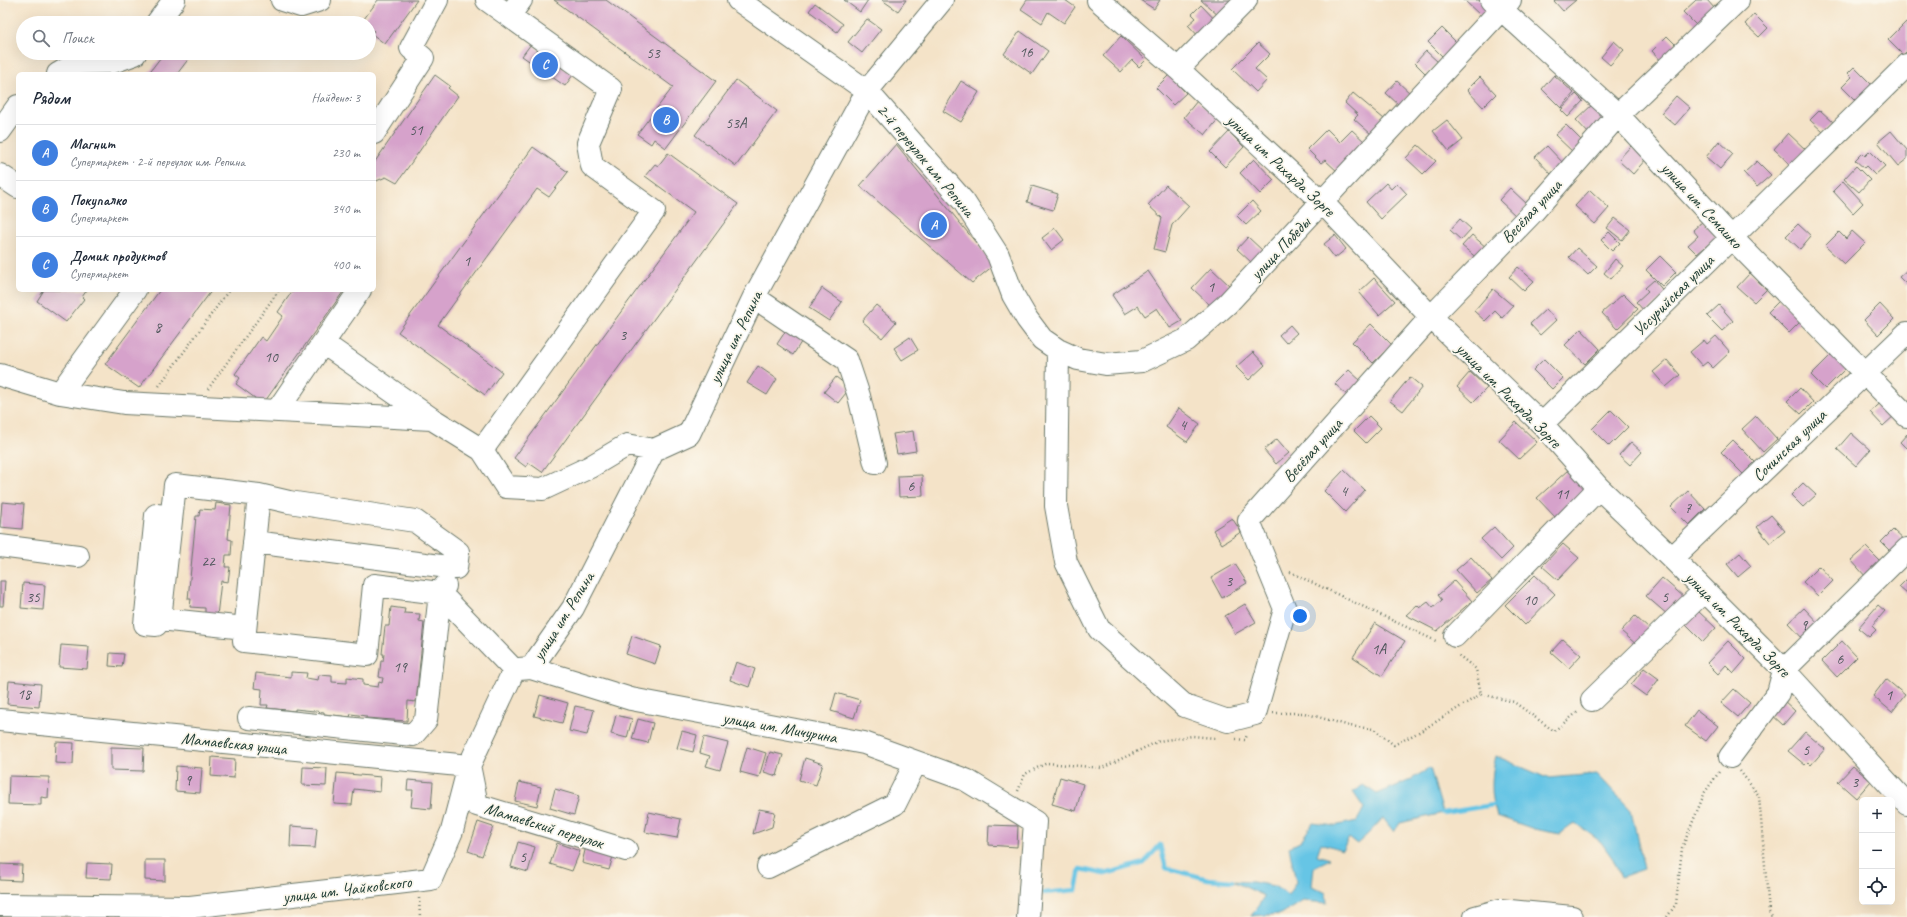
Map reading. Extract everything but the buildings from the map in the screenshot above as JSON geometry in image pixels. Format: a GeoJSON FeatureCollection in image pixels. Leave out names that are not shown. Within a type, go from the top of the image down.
{"type":"FeatureCollection","features":[{"type":"Feature","properties":{"kind":"street"},"geometry":{"type":"LineString","coordinates":[[162,16],[174,0]]}},
{"type":"Feature","properties":{"kind":"street"},"geometry":{"type":"LineString","coordinates":[[282,0],[301,6],[320,0]]}},
{"type":"Feature","properties":{"kind":"street"},"geometry":{"type":"LineString","coordinates":[[376,130],[423,58],[411,48],[437,0]]}},
{"type":"Feature","properties":{"kind":"street"},"geometry":{"type":"LineString","coordinates":[[482,450],[654,211],[592,166],[588,143],[611,89],[515,8],[487,0]]}},
{"type":"Feature","properties":{"kind":"street","name":"2-й переулок им. Репина"},"geometry":{"type":"LineString","coordinates":[[738,0],[867,91],[964,202],[998,255],[1013,295],[1027,319],[1042,339],[1058,350]]}},
{"type":"Feature","properties":{"kind":"street","name":"улица им. Репина"},"geometry":{"type":"LineString","coordinates":[[469,766],[523,669],[573,608],[654,450],[689,434],[754,297],[867,91],[942,0]]}},
{"type":"Feature","properties":{"kind":"street","name":"улица им. Рихарда Зорге"},"geometry":{"type":"LineString","coordinates":[[1098,0],[1178,69],[1322,202],[1431,317],[1542,424],[1599,488],[1672,558],[1903,792]]}},
{"type":"Feature","properties":{"kind":"street"},"geometry":{"type":"LineString","coordinates":[[1178,69],[1246,0]]}},
{"type":"Feature","properties":{"kind":"street","name":"Весёлая улица"},"geometry":{"type":"LineString","coordinates":[[1255,714],[1285,609],[1250,521],[1431,317],[1533,212],[1618,115],[1738,0]]}},
{"type":"Feature","properties":{"kind":"street","name":"улица им. Семашко"},"geometry":{"type":"LineString","coordinates":[[1500,3],[1618,115],[1731,237],[1863,374],[1907,416]]}},
{"type":"Feature","properties":{"kind":"street","name":"улица Победы"},"geometry":{"type":"LineString","coordinates":[[1058,350],[1078,359],[1106,364],[1142,361],[1186,340],[1227,304],[1322,202],[1500,3]]}},
{"type":"Feature","properties":{"kind":"street"},"geometry":{"type":"LineString","coordinates":[[61,72],[77,63],[113,62],[118,60]]}},
{"type":"Feature","properties":{"kind":"street"},"geometry":{"type":"LineString","coordinates":[[122,72],[130,60]]}},
{"type":"Feature","properties":{"kind":"street","name":"Уссурийская улица"},"geometry":{"type":"LineString","coordinates":[[1542,424],[1907,65]]}},
{"type":"Feature","properties":{"kind":"street"},"geometry":{"type":"LineString","coordinates":[[0,131],[16,109]]}},
{"type":"Feature","properties":{"kind":"street"},"geometry":{"type":"LineString","coordinates":[[0,175],[16,187]]}},
{"type":"Feature","properties":{"kind":"street"},"geometry":{"type":"LineString","coordinates":[[60,393],[135,292]]}},
{"type":"Feature","properties":{"kind":"street"},"geometry":{"type":"LineString","coordinates":[[276,411],[359,292]]}},
{"type":"Feature","properties":{"kind":"street"},"geometry":{"type":"LineString","coordinates":[[754,297],[848,360],[859,396],[875,463]]}},
{"type":"Feature","properties":{"kind":"street","name":"Сочинская улица"},"geometry":{"type":"LineString","coordinates":[[1672,558],[1907,333]]}},
{"type":"Feature","properties":{"kind":"street"},"geometry":{"type":"LineString","coordinates":[[323,343],[432,419],[482,450],[506,487],[543,489],[590,467],[627,445],[654,450]]}},
{"type":"Feature","properties":{"kind":"street"},"geometry":{"type":"LineString","coordinates":[[1058,350],[1056,506],[1066,562],[1099,629],[1185,706],[1228,721],[1255,714]]}},
{"type":"Feature","properties":{"kind":"street"},"geometry":{"type":"LineString","coordinates":[[0,375],[60,393],[124,404],[432,419]]}},
{"type":"Feature","properties":{"kind":"street"},"geometry":{"type":"LineString","coordinates":[[245,628],[160,619],[175,485],[259,495],[289,502],[415,521],[458,552],[456,568],[440,593],[426,720],[413,735],[249,718]]}},
{"type":"Feature","properties":{"kind":"street"},"geometry":{"type":"LineString","coordinates":[[1451,641],[1599,488]]}},
{"type":"Feature","properties":{"kind":"street"},"geometry":{"type":"LineString","coordinates":[[259,495],[244,641],[367,655],[374,585],[440,593],[523,669]]}},
{"type":"Feature","properties":{"kind":"street"},"geometry":{"type":"LineString","coordinates":[[254,542],[456,568]]}},
{"type":"Feature","properties":{"kind":"street"},"geometry":{"type":"LineString","coordinates":[[0,546],[78,556]]}},
{"type":"Feature","properties":{"kind":"street"},"geometry":{"type":"LineString","coordinates":[[1730,757],[1778,693],[1784,670],[1907,549]]}},
{"type":"Feature","properties":{"kind":"street"},"geometry":{"type":"LineString","coordinates":[[1592,700],[1704,591]]}},
{"type":"Feature","properties":{"kind":"street","name":"улица им. Мичурина"},"geometry":{"type":"LineString","coordinates":[[523,669],[631,699],[864,743],[966,780],[1034,822],[1028,917]]}},
{"type":"Feature","properties":{"kind":"street","name":"Мамаевская улица"},"geometry":{"type":"LineString","coordinates":[[0,720],[469,766]]}},
{"type":"Feature","properties":{"kind":"street"},"geometry":{"type":"LineString","coordinates":[[768,867],[895,804],[916,762]]}},
{"type":"Feature","properties":{"kind":"street","name":"Мамаевский переулок"},"geometry":{"type":"LineString","coordinates":[[469,766],[477,805],[626,850]]}},
{"type":"Feature","properties":{"kind":"street","name":"улица им. Чайковского"},"geometry":{"type":"LineString","coordinates":[[0,905],[190,906],[431,879],[452,832],[469,766]]}},
{"type":"Feature","properties":{"kind":"street"},"geometry":{"type":"LineString","coordinates":[[1475,917],[1500,910],[1572,917]]}},
{"type":"Feature","properties":{"kind":"path"},"geometry":{"type":"LineString","coordinates":[[146,404],[228,292]]}},
{"type":"Feature","properties":{"kind":"path"},"geometry":{"type":"LineString","coordinates":[[195,407],[278,292]]}},
{"type":"Feature","properties":{"kind":"path"},"geometry":{"type":"LineString","coordinates":[[1265,560],[1370,611],[1451,641],[1476,669],[1481,694]]}},
{"type":"Feature","properties":{"kind":"path"},"geometry":{"type":"LineString","coordinates":[[1230,739],[1245,740],[1255,714],[1304,713],[1350,726],[1374,729],[1394,745],[1421,731],[1481,694],[1514,702],[1554,731],[1592,700]]}},
{"type":"Feature","properties":{"kind":"path"},"geometry":{"type":"LineString","coordinates":[[1012,808],[1025,774],[1047,763],[1102,768],[1159,741],[1192,736],[1222,738]]}},
{"type":"Feature","properties":{"kind":"path"},"geometry":{"type":"LineString","coordinates":[[1667,917],[1676,904],[1682,848],[1705,792],[1730,757],[1759,796],[1769,912],[1772,917]]}},
{"type":"Feature","properties":{"kind":"water"},"geometry":{"type":"Polygon","coordinates":[[[1496,756],[1547,778],[1597,774],[1631,810],[1644,869],[1621,877],[1613,859],[1601,842],[1575,823],[1560,834],[1534,829],[1497,816],[1493,800],[1492,786],[1496,756]]]}},
{"type":"Feature","properties":{"kind":"water"},"geometry":{"type":"Polygon","coordinates":[[[1430,768],[1443,813],[1400,823],[1394,832],[1383,818],[1357,844],[1349,838],[1342,850],[1321,843],[1317,855],[1330,859],[1314,867],[1312,886],[1326,893],[1327,903],[1303,901],[1281,914],[1251,916],[1265,896],[1232,881],[1253,882],[1274,886],[1288,895],[1296,882],[1289,847],[1300,842],[1313,823],[1334,826],[1357,821],[1364,808],[1353,792],[1363,785],[1377,794],[1408,781],[1430,768]]]}},
{"type":"Feature","properties":{"kind":"waterway"},"geometry":{"type":"LineString","coordinates":[[1443,813],[1493,805]]}},
{"type":"Feature","properties":{"kind":"waterway"},"geometry":{"type":"LineString","coordinates":[[1044,893],[1076,890],[1080,869],[1105,874],[1144,863],[1160,845],[1166,868],[1208,879],[1232,881]]}},
{"type":"Feature","properties":{"kind":"place","name":"Домик продуктов"},"geometry":{"type":"Point","coordinates":[545,65]}},
{"type":"Feature","properties":{"kind":"place","name":"Покупалко"},"geometry":{"type":"Point","coordinates":[666,120]}},
{"type":"Feature","properties":{"kind":"place","name":"Магнит"},"geometry":{"type":"Point","coordinates":[934,225]}}]}
